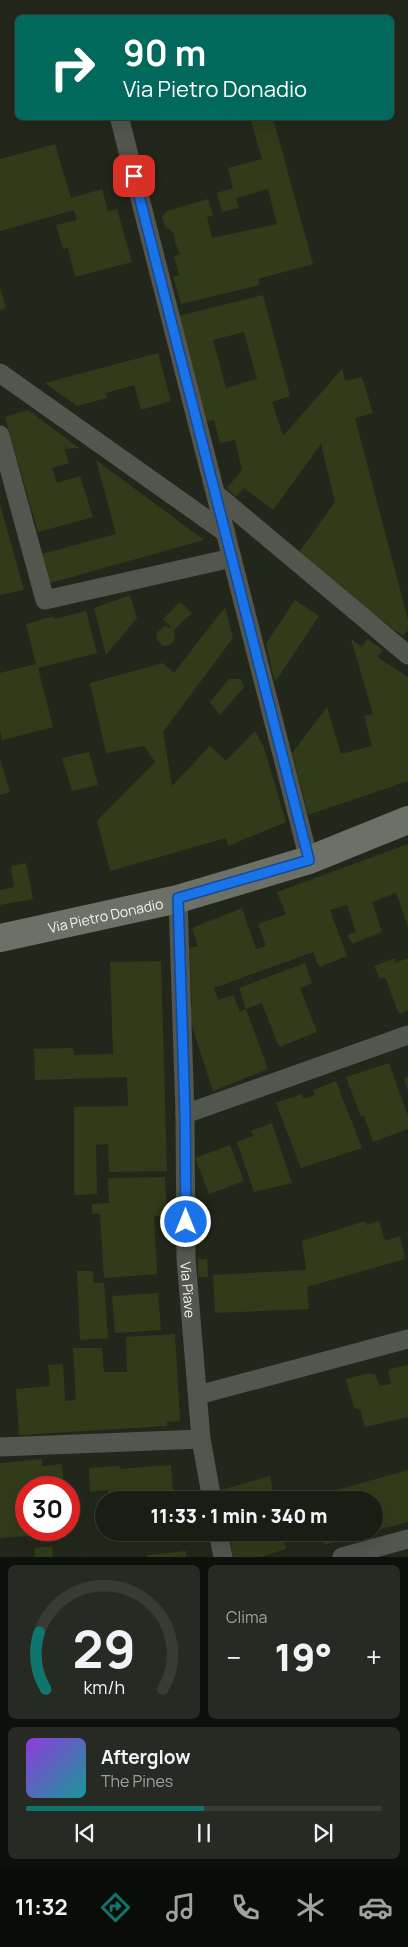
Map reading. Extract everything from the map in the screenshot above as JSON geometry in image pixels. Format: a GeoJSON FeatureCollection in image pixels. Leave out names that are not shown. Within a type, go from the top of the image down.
{"type":"FeatureCollection","features":[{"type":"Feature","properties":{"kind":"main road","name":"Via Pietro Donadio"},"geometry":{"type":"LineString","coordinates":[[0,938],[178,898],[309,860],[408,820]]}},
{"type":"Feature","properties":{"kind":"street"},"geometry":{"type":"LineString","coordinates":[[120,120],[309,860]]}},
{"type":"Feature","properties":{"kind":"street"},"geometry":{"type":"LineString","coordinates":[[0,373],[226,533]]}},
{"type":"Feature","properties":{"kind":"street"},"geometry":{"type":"LineString","coordinates":[[0,435],[45,600],[232,558]]}},
{"type":"Feature","properties":{"kind":"street"},"geometry":{"type":"LineString","coordinates":[[216,494],[408,654]]}},
{"type":"Feature","properties":{"kind":"street","name":"Via Piave"},"geometry":{"type":"LineString","coordinates":[[178,898],[185,1114],[186,1258],[201,1439],[210,1491]]}},
{"type":"Feature","properties":{"kind":"street"},"geometry":{"type":"LineString","coordinates":[[185,1114],[408,1035]]}},
{"type":"Feature","properties":{"kind":"street"},"geometry":{"type":"LineString","coordinates":[[198,1395],[408,1339]]}},
{"type":"Feature","properties":{"kind":"street"},"geometry":{"type":"LineString","coordinates":[[0,1446],[201,1439]]}},
{"type":"Feature","properties":{"kind":"street"},"geometry":{"type":"LineString","coordinates":[[342,1557],[408,1539]]}},
{"type":"Feature","properties":{"kind":"street"},"geometry":{"type":"LineString","coordinates":[[220,1541],[223,1557]]}},
{"type":"Feature","properties":{"kind":"building"},"geometry":{"type":"Polygon","coordinates":[[[251,120],[274,120],[313,264],[258,279],[260,285],[181,304],[173,277],[179,275],[174,256],[180,254],[175,242],[174,233],[165,227],[162,217],[167,211],[208,199],[213,215],[207,217],[212,238],[277,224],[268,189],[236,198],[239,208],[222,212],[217,193],[233,188],[228,168],[262,159],[251,120]]]}},
{"type":"Feature","properties":{"kind":"building"},"geometry":{"type":"Polygon","coordinates":[[[55,144],[71,198],[102,189],[108,211],[117,209],[132,262],[75,277],[68,248],[63,249],[56,225],[77,220],[74,210],[0,231],[0,159],[55,144]]]}},
{"type":"Feature","properties":{"kind":"building"},"geometry":{"type":"Polygon","coordinates":[[[0,288],[6,308],[0,310],[0,288]]]}},
{"type":"Feature","properties":{"kind":"building"},"geometry":{"type":"Polygon","coordinates":[[[263,295],[290,396],[272,402],[283,436],[342,369],[345,381],[362,377],[373,413],[355,418],[408,620],[408,630],[403,636],[316,571],[293,561],[335,502],[321,444],[273,510],[244,488],[236,497],[227,488],[242,470],[235,440],[220,443],[214,420],[202,422],[174,317],[263,295]],[[244,332],[213,340],[226,388],[257,379],[244,332]]]}},
{"type":"Feature","properties":{"kind":"building"},"geometry":{"type":"Polygon","coordinates":[[[158,353],[171,401],[141,410],[134,385],[106,393],[107,398],[77,406],[45,383],[158,353]]]}},
{"type":"Feature","properties":{"kind":"building"},"geometry":{"type":"Polygon","coordinates":[[[28,410],[79,448],[64,449],[69,463],[52,468],[57,483],[80,476],[93,517],[38,532],[5,417],[28,410]]]}},
{"type":"Feature","properties":{"kind":"building"},"geometry":{"type":"Polygon","coordinates":[[[96,460],[204,540],[50,583],[42,554],[116,534],[96,460]]]}},
{"type":"Feature","properties":{"kind":"building"},"geometry":{"type":"Polygon","coordinates":[[[0,504],[24,590],[0,595],[0,504]]]}},
{"type":"Feature","properties":{"kind":"building"},"geometry":{"type":"Polygon","coordinates":[[[130,595],[137,618],[106,655],[94,608],[130,595]]]}},
{"type":"Feature","properties":{"kind":"building"},"geometry":{"type":"Polygon","coordinates":[[[295,600],[319,616],[275,682],[266,644],[295,600]]]}},
{"type":"Feature","properties":{"kind":"building"},"geometry":{"type":"Polygon","coordinates":[[[180,602],[192,613],[174,630],[175,640],[170,645],[163,646],[158,641],[156,634],[164,626],[172,628],[163,619],[180,602]]]}},
{"type":"Feature","properties":{"kind":"building"},"geometry":{"type":"Polygon","coordinates":[[[225,607],[233,638],[163,732],[172,786],[210,746],[226,761],[255,731],[264,748],[286,822],[228,846],[226,838],[110,871],[97,821],[155,762],[144,746],[106,753],[90,683],[163,663],[174,673],[225,607]]]}},
{"type":"Feature","properties":{"kind":"building"},"geometry":{"type":"Polygon","coordinates":[[[86,611],[97,653],[38,668],[53,727],[2,740],[0,731],[0,673],[36,664],[26,624],[54,616],[54,619],[86,611]]]}},
{"type":"Feature","properties":{"kind":"building"},"geometry":{"type":"Polygon","coordinates":[[[351,639],[362,647],[367,639],[383,650],[377,657],[408,677],[408,781],[308,815],[292,753],[327,707],[341,754],[372,746],[364,716],[373,714],[351,639]]]}},
{"type":"Feature","properties":{"kind":"building"},"geometry":{"type":"Polygon","coordinates":[[[229,679],[241,679],[244,687],[220,715],[210,702],[229,679]]]}},
{"type":"Feature","properties":{"kind":"building"},"geometry":{"type":"Polygon","coordinates":[[[89,752],[98,785],[72,791],[62,758],[89,752]]]}},
{"type":"Feature","properties":{"kind":"building"},"geometry":{"type":"Polygon","coordinates":[[[0,759],[10,792],[0,795],[0,759]]]}},
{"type":"Feature","properties":{"kind":"building"},"geometry":{"type":"Polygon","coordinates":[[[408,844],[408,926],[396,893],[372,902],[382,932],[352,944],[348,935],[356,932],[347,905],[330,910],[347,956],[319,967],[313,952],[214,988],[218,1000],[233,995],[240,1012],[246,1009],[268,1069],[213,1091],[186,1008],[192,1006],[189,948],[198,946],[192,928],[242,908],[256,949],[266,946],[258,924],[286,914],[277,892],[408,844]]]}},
{"type":"Feature","properties":{"kind":"building"},"geometry":{"type":"Polygon","coordinates":[[[26,863],[33,899],[0,905],[0,890],[14,887],[11,866],[26,863]]]}},
{"type":"Feature","properties":{"kind":"building"},"geometry":{"type":"Polygon","coordinates":[[[395,958],[395,963],[408,958],[408,1010],[399,1014],[385,977],[380,979],[374,966],[395,958]]]}},
{"type":"Feature","properties":{"kind":"building"},"geometry":{"type":"Polygon","coordinates":[[[161,961],[167,1171],[109,1172],[108,1144],[96,1145],[97,1194],[74,1195],[74,1107],[128,1106],[127,1077],[35,1080],[34,1049],[73,1048],[74,1055],[113,1054],[110,962],[161,961]]]}},
{"type":"Feature","properties":{"kind":"building"},"geometry":{"type":"Polygon","coordinates":[[[305,963],[312,983],[300,988],[317,1032],[279,1047],[262,1003],[246,1009],[239,988],[305,963]]]}},
{"type":"Feature","properties":{"kind":"building"},"geometry":{"type":"Polygon","coordinates":[[[389,1063],[408,1116],[408,1129],[373,1142],[364,1116],[361,1117],[346,1077],[389,1063]]]}},
{"type":"Feature","properties":{"kind":"building"},"geometry":{"type":"Polygon","coordinates":[[[408,1077],[408,1091],[404,1079],[408,1077]]]}},
{"type":"Feature","properties":{"kind":"building"},"geometry":{"type":"Polygon","coordinates":[[[336,1081],[362,1148],[301,1168],[276,1103],[302,1094],[303,1099],[315,1095],[313,1090],[336,1081]]]}},
{"type":"Feature","properties":{"kind":"building"},"geometry":{"type":"Polygon","coordinates":[[[272,1123],[292,1183],[254,1192],[237,1142],[253,1136],[251,1131],[272,1123]]]}},
{"type":"Feature","properties":{"kind":"building"},"geometry":{"type":"Polygon","coordinates":[[[230,1145],[244,1181],[209,1194],[195,1158],[230,1145]]]}},
{"type":"Feature","properties":{"kind":"building"},"geometry":{"type":"Polygon","coordinates":[[[165,1177],[167,1216],[154,1216],[157,1274],[104,1278],[100,1214],[92,1214],[92,1204],[109,1203],[108,1178],[165,1177]]]}},
{"type":"Feature","properties":{"kind":"building"},"geometry":{"type":"Polygon","coordinates":[[[365,1221],[366,1225],[379,1221],[385,1241],[400,1236],[405,1259],[307,1287],[309,1309],[215,1313],[213,1275],[306,1270],[302,1241],[365,1221]]]}},
{"type":"Feature","properties":{"kind":"building"},"geometry":{"type":"Polygon","coordinates":[[[198,1259],[207,1259],[208,1277],[198,1277],[198,1259]]]}},
{"type":"Feature","properties":{"kind":"building"},"geometry":{"type":"Polygon","coordinates":[[[77,1271],[93,1271],[94,1283],[104,1283],[108,1338],[80,1340],[77,1271]]]}},
{"type":"Feature","properties":{"kind":"building"},"geometry":{"type":"Polygon","coordinates":[[[158,1293],[161,1330],[115,1333],[112,1296],[158,1293]]]}},
{"type":"Feature","properties":{"kind":"building"},"geometry":{"type":"Polygon","coordinates":[[[175,1334],[180,1421],[167,1422],[167,1426],[19,1435],[16,1389],[50,1386],[48,1365],[63,1364],[65,1401],[76,1400],[73,1348],[102,1348],[104,1372],[127,1372],[126,1337],[175,1334]]]}},
{"type":"Feature","properties":{"kind":"building"},"geometry":{"type":"Polygon","coordinates":[[[408,1365],[408,1417],[365,1427],[360,1410],[354,1407],[346,1379],[369,1373],[375,1375],[380,1386],[391,1384],[388,1371],[408,1365]]]}},
{"type":"Feature","properties":{"kind":"building"},"geometry":{"type":"Polygon","coordinates":[[[42,1459],[42,1466],[62,1464],[63,1476],[15,1476],[15,1537],[0,1538],[0,1463],[42,1459]]]}},
{"type":"Feature","properties":{"kind":"building"},"geometry":{"type":"Polygon","coordinates":[[[171,1465],[173,1491],[108,1490],[90,1492],[89,1468],[120,1466],[120,1469],[171,1465]]]}},
{"type":"Feature","properties":{"kind":"building"},"geometry":{"type":"Polygon","coordinates":[[[408,1470],[408,1522],[383,1529],[383,1491],[333,1491],[408,1470]]]}},
{"type":"Feature","properties":{"kind":"building"},"geometry":{"type":"Polygon","coordinates":[[[270,1476],[273,1491],[221,1491],[270,1476]]]}},
{"type":"Feature","properties":{"kind":"building"},"geometry":{"type":"Polygon","coordinates":[[[230,1541],[284,1541],[286,1549],[261,1557],[233,1557],[230,1541]]]}},
{"type":"Feature","properties":{"kind":"building"},"geometry":{"type":"Polygon","coordinates":[[[323,1541],[338,1541],[324,1545],[323,1541]]]}},
{"type":"Feature","properties":{"kind":"building"},"geometry":{"type":"Polygon","coordinates":[[[52,1546],[53,1557],[35,1557],[34,1548],[52,1546]]]}},
{"type":"Feature","properties":{"kind":"building"},"geometry":{"type":"Polygon","coordinates":[[[186,1551],[186,1557],[147,1557],[147,1555],[186,1551]]]}},
{"type":"Feature","properties":{"kind":"route"},"geometry":{"type":"LineString","coordinates":[[134,176],[309,860],[178,898],[185,1114],[186,1222]]}}]}
